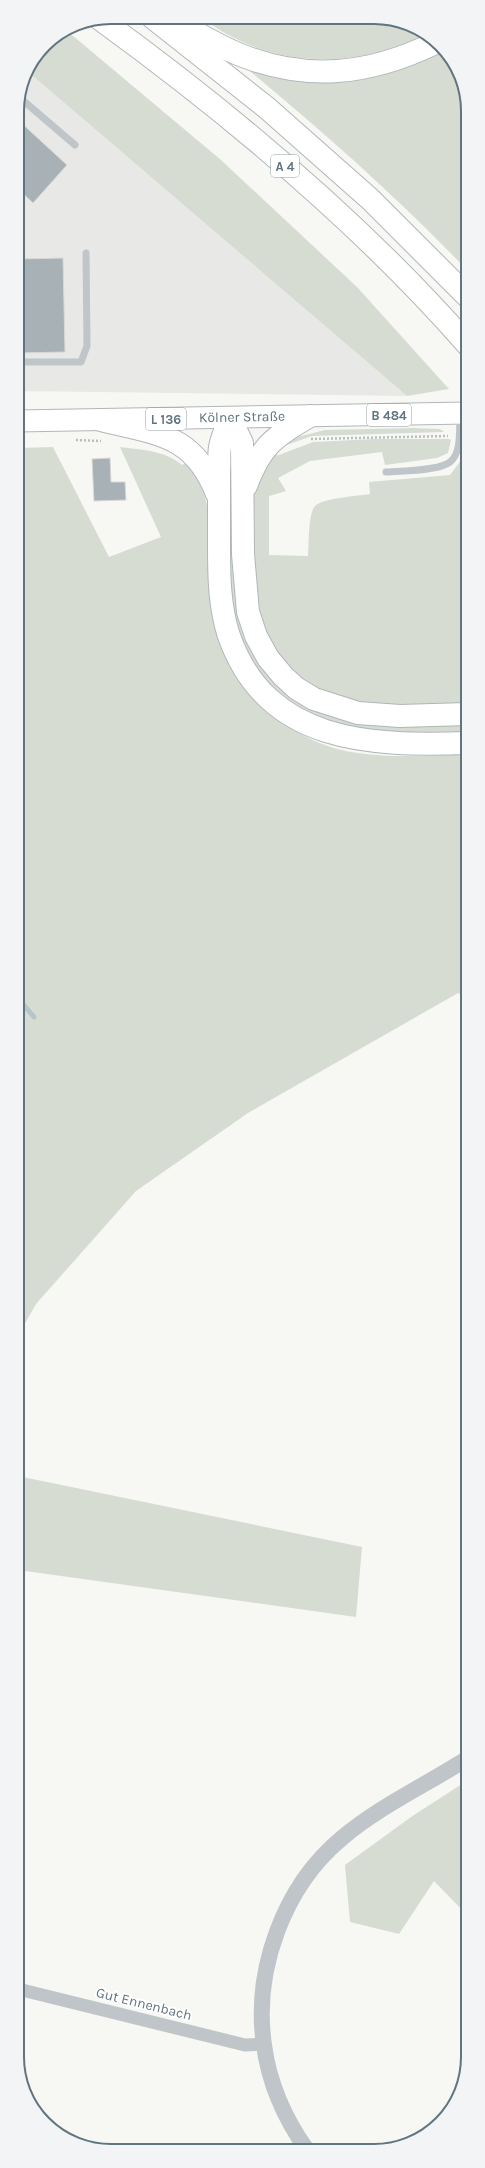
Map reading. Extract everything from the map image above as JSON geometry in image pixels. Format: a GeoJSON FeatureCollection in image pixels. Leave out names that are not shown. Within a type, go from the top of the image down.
{"type":"FeatureCollection","features":[{"type":"Feature","properties":{"kind":"highway","name":"A 4"},"geometry":{"type":"LineString","coordinates":[[107,24],[248,133],[317,194],[409,281],[461,337]]}},
{"type":"Feature","properties":{"kind":"highway","name":"A 4"},"geometry":{"type":"LineString","coordinates":[[161,24],[266,108],[364,194],[461,290]]}},
{"type":"Feature","properties":{"kind":"highway"},"geometry":{"type":"LineString","coordinates":[[183,24],[248,58],[272,66],[310,72],[330,72],[367,67],[405,57],[430,45]]}},
{"type":"Feature","properties":{"kind":"highway"},"geometry":{"type":"LineString","coordinates":[[243,495],[258,458],[267,444],[282,432],[310,416]]}},
{"type":"Feature","properties":{"kind":"highway"},"geometry":{"type":"LineString","coordinates":[[230,418],[242,443],[242,554],[248,612],[256,636],[265,652],[283,676],[296,688],[314,699],[335,707],[358,713],[400,716],[461,714]]}},
{"type":"Feature","properties":{"kind":"highway"},"geometry":{"type":"LineString","coordinates":[[230,418],[220,444],[220,590],[229,636],[249,675],[275,703],[293,716],[316,728],[357,740],[383,743],[461,743]]}},
{"type":"Feature","properties":{"kind":"highway"},"geometry":{"type":"LineString","coordinates":[[101,420],[164,437],[182,444],[200,461],[210,476],[219,499]]}},
{"type":"Feature","properties":{"kind":"main road","name":"Kölner Straße"},"geometry":{"type":"LineString","coordinates":[[24,421],[461,413]]}},
{"type":"Feature","properties":{"kind":"street"},"geometry":{"type":"LineString","coordinates":[[303,2144],[279,2101],[264,2044],[262,2006],[266,1973],[272,1947],[287,1908],[313,1868],[342,1838],[358,1826],[461,1762]]}},
{"type":"Feature","properties":{"kind":"street","name":"Gut Ennenbach"},"geometry":{"type":"LineString","coordinates":[[24,1990],[245,2045],[264,2044]]}},
{"type":"Feature","properties":{"kind":"lane"},"geometry":{"type":"LineString","coordinates":[[25,102],[75,145]]}},
{"type":"Feature","properties":{"kind":"lane"},"geometry":{"type":"LineString","coordinates":[[24,362],[81,362],[87,346],[86,253]]}},
{"type":"Feature","properties":{"kind":"lane"},"geometry":{"type":"LineString","coordinates":[[386,472],[440,466],[450,462],[457,450],[461,429]]}},
{"type":"Feature","properties":{"kind":"shaded area"},"geometry":{"type":"Polygon","coordinates":[[[211,24],[379,24],[396,27],[419,37],[394,47],[366,55],[338,59],[309,59],[282,55],[254,47],[228,35],[211,24]]]}},
{"type":"Feature","properties":{"kind":"shaded area"},"geometry":{"type":"Polygon","coordinates":[[[71,34],[221,160],[357,287],[449,389],[407,396],[32,75],[42,58],[54,46],[71,34]]]}},
{"type":"Feature","properties":{"kind":"shaded area"},"geometry":{"type":"Polygon","coordinates":[[[434,49],[452,73],[458,89],[460,100],[461,264],[385,189],[299,112],[240,63],[266,72],[434,49]]]}},
{"type":"Feature","properties":{"kind":"shaded area"},"geometry":{"type":"Polygon","coordinates":[[[32,75],[407,396],[24,391],[24,106],[27,89],[32,75]]]}},
{"type":"Feature","properties":{"kind":"shaded area"},"geometry":{"type":"Polygon","coordinates":[[[413,428],[440,429],[444,432],[312,436],[284,446],[293,438],[325,430],[413,428]]]}},
{"type":"Feature","properties":{"kind":"shaded area"},"geometry":{"type":"Polygon","coordinates":[[[374,439],[451,440],[448,453],[437,458],[385,465],[382,452],[310,461],[278,478],[286,491],[269,496],[269,555],[308,556],[311,515],[315,506],[319,503],[333,499],[370,494],[369,482],[450,475],[461,460],[461,705],[409,707],[380,705],[352,700],[325,692],[302,678],[282,659],[266,632],[254,592],[251,510],[253,490],[255,482],[271,456],[279,455],[313,442],[374,439]]]}},
{"type":"Feature","properties":{"kind":"shaded area"},"geometry":{"type":"Polygon","coordinates":[[[230,443],[233,444],[237,598],[291,693],[461,719],[461,735],[370,735],[310,715],[275,691],[252,662],[235,624],[229,572],[230,443]]]}},
{"type":"Feature","properties":{"kind":"shaded area"},"geometry":{"type":"Polygon","coordinates":[[[53,447],[109,557],[161,537],[120,447],[145,450],[168,456],[182,465],[190,461],[204,494],[208,510],[209,530],[256,701],[300,734],[334,748],[371,755],[391,756],[461,754],[461,995],[458,993],[248,1113],[136,1191],[36,1304],[24,1325],[24,448],[53,447]]]}},
{"type":"Feature","properties":{"kind":"shaded area"},"geometry":{"type":"Polygon","coordinates":[[[24,1477],[362,1547],[356,1617],[24,1571],[24,1477]]]}},
{"type":"Feature","properties":{"kind":"shaded area"},"geometry":{"type":"Polygon","coordinates":[[[461,1785],[461,1909],[434,1881],[399,1934],[350,1922],[345,1865],[411,1817],[461,1785]]]}},
{"type":"Feature","properties":{"kind":"building"},"geometry":{"type":"Polygon","coordinates":[[[24,125],[67,165],[33,203],[24,195],[24,125]]]}},
{"type":"Feature","properties":{"kind":"building"},"geometry":{"type":"Polygon","coordinates":[[[63,258],[65,352],[24,353],[24,259],[63,258]]]}},
{"type":"Feature","properties":{"kind":"building"},"geometry":{"type":"Polygon","coordinates":[[[110,458],[111,482],[125,482],[126,500],[94,501],[92,459],[110,458]]]}},
{"type":"Feature","properties":{"kind":"waterway"},"geometry":{"type":"LineString","coordinates":[[24,1005],[34,1017]]}}]}
